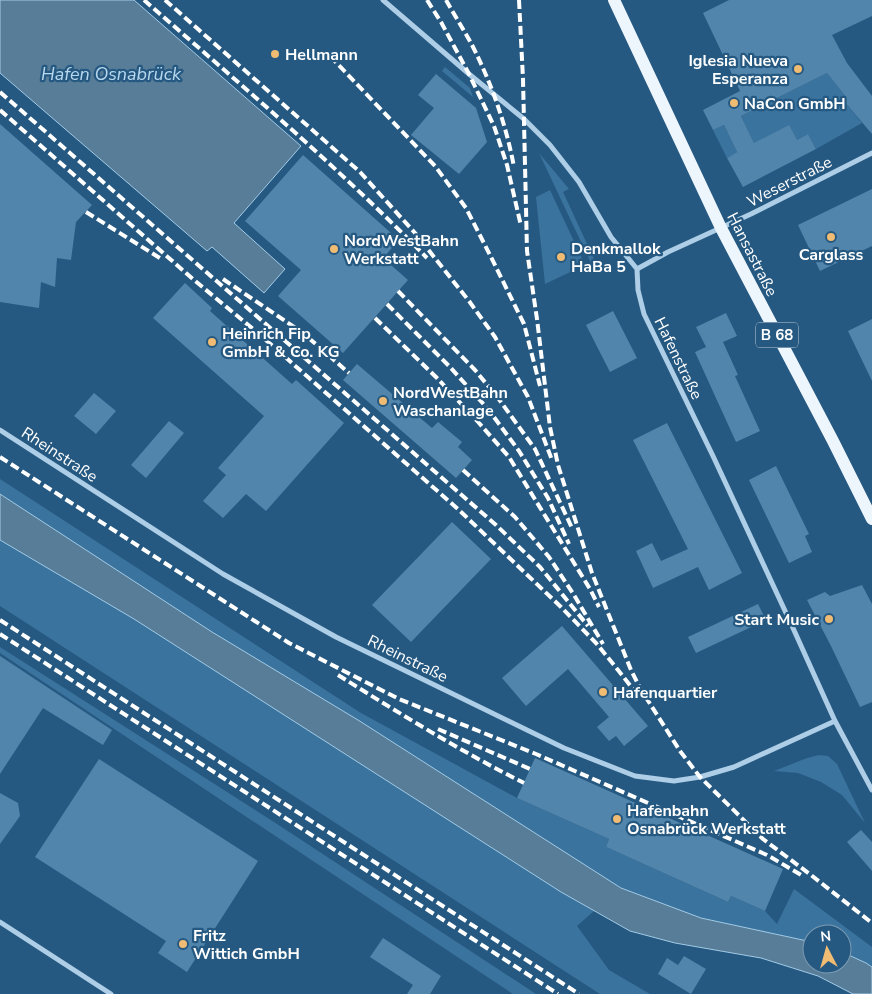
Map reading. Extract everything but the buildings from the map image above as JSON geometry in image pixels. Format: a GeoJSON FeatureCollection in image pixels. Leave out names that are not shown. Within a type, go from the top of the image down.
{"type":"FeatureCollection","features":[{"type":"Feature","properties":{"kind":"main road","name":"Hansastraße"},"geometry":{"type":"LineString","coordinates":[[614,0],[721,228],[830,434],[872,519]]}},
{"type":"Feature","properties":{"kind":"street"},"geometry":{"type":"LineString","coordinates":[[384,0],[524,119],[550,145],[579,182],[611,237],[637,269]]}},
{"type":"Feature","properties":{"kind":"street","name":"Weserstraße"},"geometry":{"type":"LineString","coordinates":[[637,269],[668,252],[759,210],[872,153]]}},
{"type":"Feature","properties":{"kind":"street","name":"Hafenstraße"},"geometry":{"type":"LineString","coordinates":[[637,269],[638,290],[644,314],[793,628],[835,722],[872,790]]}},
{"type":"Feature","properties":{"kind":"street","name":"Rheinstraße"},"geometry":{"type":"LineString","coordinates":[[0,430],[223,574],[336,637],[564,748],[635,776],[674,781],[700,777],[734,767],[835,722]]}},
{"type":"Feature","properties":{"kind":"street"},"geometry":{"type":"LineString","coordinates":[[0,922],[111,994]]}},
{"type":"Feature","properties":{"kind":"shaded area"},"geometry":{"type":"Polygon","coordinates":[[[445,67],[470,88],[473,97],[442,71],[445,67]]]}},
{"type":"Feature","properties":{"kind":"shaded area"},"geometry":{"type":"Polygon","coordinates":[[[827,73],[846,97],[843,100],[862,123],[816,149],[808,134],[797,140],[754,143],[741,116],[827,73]]]}},
{"type":"Feature","properties":{"kind":"shaded area"},"geometry":{"type":"Polygon","coordinates":[[[724,125],[737,152],[727,158],[713,130],[724,125]]]}},
{"type":"Feature","properties":{"kind":"shaded area"},"geometry":{"type":"Polygon","coordinates":[[[539,153],[569,189],[563,192],[595,261],[591,263],[539,153]]]}},
{"type":"Feature","properties":{"kind":"shaded area"},"geometry":{"type":"Polygon","coordinates":[[[550,190],[585,265],[545,284],[536,197],[550,190]]]}},
{"type":"Feature","properties":{"kind":"shaded area"},"geometry":{"type":"Polygon","coordinates":[[[0,479],[361,713],[517,798],[609,839],[606,847],[728,902],[731,896],[765,911],[777,924],[794,889],[841,924],[802,924],[802,940],[701,918],[621,888],[599,875],[594,911],[577,926],[609,970],[650,994],[600,994],[0,606],[0,479]]]}},
{"type":"Feature","properties":{"kind":"shaded area"},"geometry":{"type":"Polygon","coordinates":[[[0,647],[274,822],[536,994],[513,994],[0,653],[0,647]]]}},
{"type":"Feature","properties":{"kind":"shaded area"},"geometry":{"type":"Polygon","coordinates":[[[819,755],[828,756],[837,764],[865,823],[842,795],[821,782],[798,773],[774,771],[819,755]]]}},
{"type":"Feature","properties":{"kind":"shaded area"},"geometry":{"type":"Polygon","coordinates":[[[852,932],[872,947],[872,967],[852,957],[852,932]]]}},
{"type":"Feature","properties":{"kind":"water","name":"Hafen Osnabrück"},"geometry":{"type":"Polygon","coordinates":[[[0,0],[134,0],[301,146],[234,223],[285,269],[264,293],[212,247],[207,251],[0,73],[0,0]]]}},
{"type":"Feature","properties":{"kind":"water"},"geometry":{"type":"Polygon","coordinates":[[[0,494],[212,632],[358,720],[621,888],[701,918],[802,940],[802,971],[761,958],[675,943],[630,931],[561,892],[134,619],[0,540],[0,494]]]}},
{"type":"Feature","properties":{"kind":"water"},"geometry":{"type":"Polygon","coordinates":[[[852,957],[872,967],[872,994],[853,994],[812,974],[852,974],[852,957]]]}},
{"type":"Feature","properties":{"kind":"railway"},"geometry":{"type":"LineString","coordinates":[[144,0],[324,159],[427,258]]}},
{"type":"Feature","properties":{"kind":"railway"},"geometry":{"type":"LineString","coordinates":[[165,0],[360,172],[415,233],[495,337],[528,397],[552,460]]}},
{"type":"Feature","properties":{"kind":"railway"},"geometry":{"type":"LineString","coordinates":[[427,0],[469,74],[494,126],[507,165],[521,226]]}},
{"type":"Feature","properties":{"kind":"railway"},"geometry":{"type":"LineString","coordinates":[[446,0],[471,43],[485,73],[507,135],[514,167]]}},
{"type":"Feature","properties":{"kind":"railway"},"geometry":{"type":"LineString","coordinates":[[519,0],[527,251],[550,427],[558,465],[592,573],[640,688],[680,751],[700,777],[763,839],[872,923]]}},
{"type":"Feature","properties":{"kind":"railway"},"geometry":{"type":"LineString","coordinates":[[330,56],[435,166],[466,208],[524,324],[540,386]]}},
{"type":"Feature","properties":{"kind":"railway"},"geometry":{"type":"LineString","coordinates":[[0,92],[496,525],[540,567],[588,626]]}},
{"type":"Feature","properties":{"kind":"railway"},"geometry":{"type":"LineString","coordinates":[[0,110],[459,510],[596,643],[640,698]]}},
{"type":"Feature","properties":{"kind":"railway"},"geometry":{"type":"LineString","coordinates":[[86,212],[163,260]]}},
{"type":"Feature","properties":{"kind":"railway"},"geometry":{"type":"LineString","coordinates":[[223,279],[303,333],[349,373]]}},
{"type":"Feature","properties":{"kind":"railway"},"geometry":{"type":"LineString","coordinates":[[398,291],[475,370],[498,398],[535,449],[572,528]]}},
{"type":"Feature","properties":{"kind":"railway"},"geometry":{"type":"LineString","coordinates":[[387,304],[449,366],[488,409],[519,451],[548,498],[569,544]]}},
{"type":"Feature","properties":{"kind":"railway"},"geometry":{"type":"LineString","coordinates":[[375,318],[437,378],[509,457],[590,589],[599,607]]}},
{"type":"Feature","properties":{"kind":"railway"},"geometry":{"type":"LineString","coordinates":[[0,457],[289,643],[399,699],[536,754],[767,855],[803,876]]}},
{"type":"Feature","properties":{"kind":"railway"},"geometry":{"type":"LineString","coordinates":[[463,470],[515,517],[549,557],[603,644]]}},
{"type":"Feature","properties":{"kind":"railway"},"geometry":{"type":"LineString","coordinates":[[0,620],[579,994]]}},
{"type":"Feature","properties":{"kind":"railway"},"geometry":{"type":"LineString","coordinates":[[0,634],[558,994]]}},
{"type":"Feature","properties":{"kind":"railway"},"geometry":{"type":"LineString","coordinates":[[338,675],[453,745],[524,783]]}},
{"type":"Feature","properties":{"kind":"railway"},"geometry":{"type":"LineString","coordinates":[[438,729],[530,769]]}},
{"type":"Feature","properties":{"kind":"place","name":"Hellmann"},"geometry":{"type":"Point","coordinates":[275,54]}},
{"type":"Feature","properties":{"kind":"place","name":"Iglesia Nueva Esperanza"},"geometry":{"type":"Point","coordinates":[798,69]}},
{"type":"Feature","properties":{"kind":"place","name":"NaCon GmbH"},"geometry":{"type":"Point","coordinates":[734,103]}},
{"type":"Feature","properties":{"kind":"place","name":"Carglass"},"geometry":{"type":"Point","coordinates":[831,237]}},
{"type":"Feature","properties":{"kind":"place","name":"NordWestBahn Werkstatt"},"geometry":{"type":"Point","coordinates":[334,249]}},
{"type":"Feature","properties":{"kind":"place","name":"Denkmallok HaBa 5"},"geometry":{"type":"Point","coordinates":[561,257]}},
{"type":"Feature","properties":{"kind":"place","name":"Heinrich Fip GmbH & Co. KG"},"geometry":{"type":"Point","coordinates":[212,342]}},
{"type":"Feature","properties":{"kind":"place","name":"NordWestBahn Waschanlage"},"geometry":{"type":"Point","coordinates":[383,401]}},
{"type":"Feature","properties":{"kind":"place","name":"Start Music"},"geometry":{"type":"Point","coordinates":[829,619]}},
{"type":"Feature","properties":{"kind":"place","name":"Hafenquartier"},"geometry":{"type":"Point","coordinates":[603,692]}},
{"type":"Feature","properties":{"kind":"place","name":"Hafenbahn Osnabrück Werkstatt"},"geometry":{"type":"Point","coordinates":[617,819]}},
{"type":"Feature","properties":{"kind":"place","name":"Fritz Wittich GmbH"},"geometry":{"type":"Point","coordinates":[183,944]}}]}
